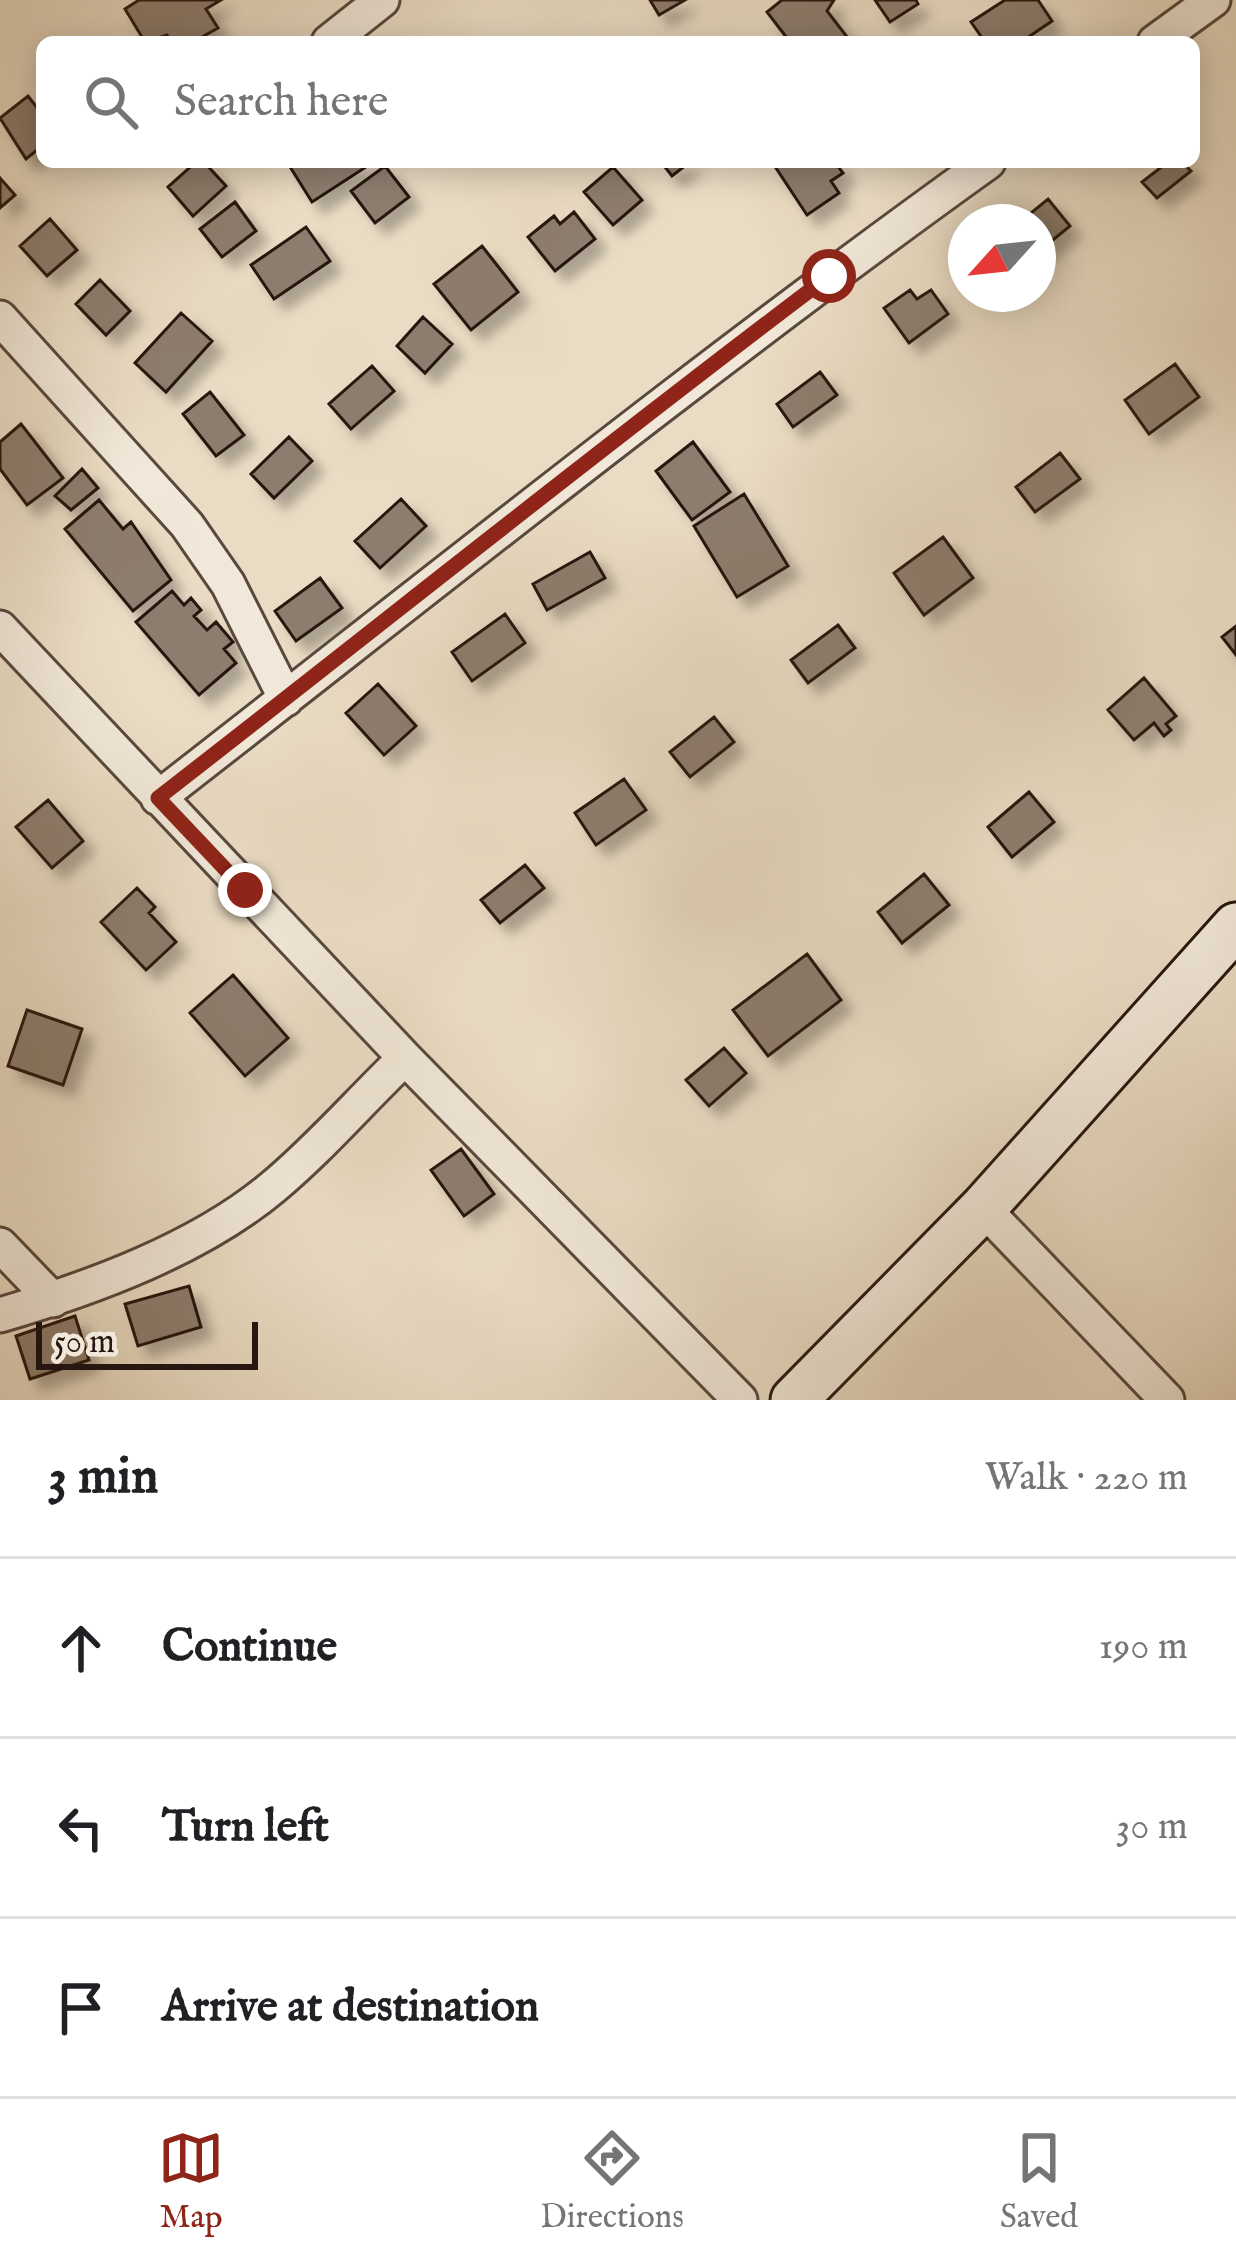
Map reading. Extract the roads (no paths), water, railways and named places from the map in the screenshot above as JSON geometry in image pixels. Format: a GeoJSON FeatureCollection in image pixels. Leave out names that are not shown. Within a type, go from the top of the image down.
{"type":"FeatureCollection","features":[{"type":"Feature","properties":{"kind":"main road"},"geometry":{"type":"LineString","coordinates":[[794,1400],[982,1208],[1236,926]]}},
{"type":"Feature","properties":{"kind":"street"},"geometry":{"type":"LineString","coordinates":[[337,36],[382,0]]}},
{"type":"Feature","properties":{"kind":"street"},"geometry":{"type":"LineString","coordinates":[[1163,36],[1213,0]]}},
{"type":"Feature","properties":{"kind":"street"},"geometry":{"type":"LineString","coordinates":[[158,798],[613,439],[980,168]]}},
{"type":"Feature","properties":{"kind":"street"},"geometry":{"type":"LineString","coordinates":[[0,318],[187,525],[228,584],[286,698]]}},
{"type":"Feature","properties":{"kind":"street"},"geometry":{"type":"LineString","coordinates":[[0,628],[404,1058],[740,1400]]}},
{"type":"Feature","properties":{"kind":"street"},"geometry":{"type":"LineString","coordinates":[[0,1315],[52,1300],[207,1232],[273,1187],[404,1058]]}},
{"type":"Feature","properties":{"kind":"street"},"geometry":{"type":"LineString","coordinates":[[982,1208],[1167,1400]]}},
{"type":"Feature","properties":{"kind":"street"},"geometry":{"type":"LineString","coordinates":[[0,1245],[52,1300]]}}]}
